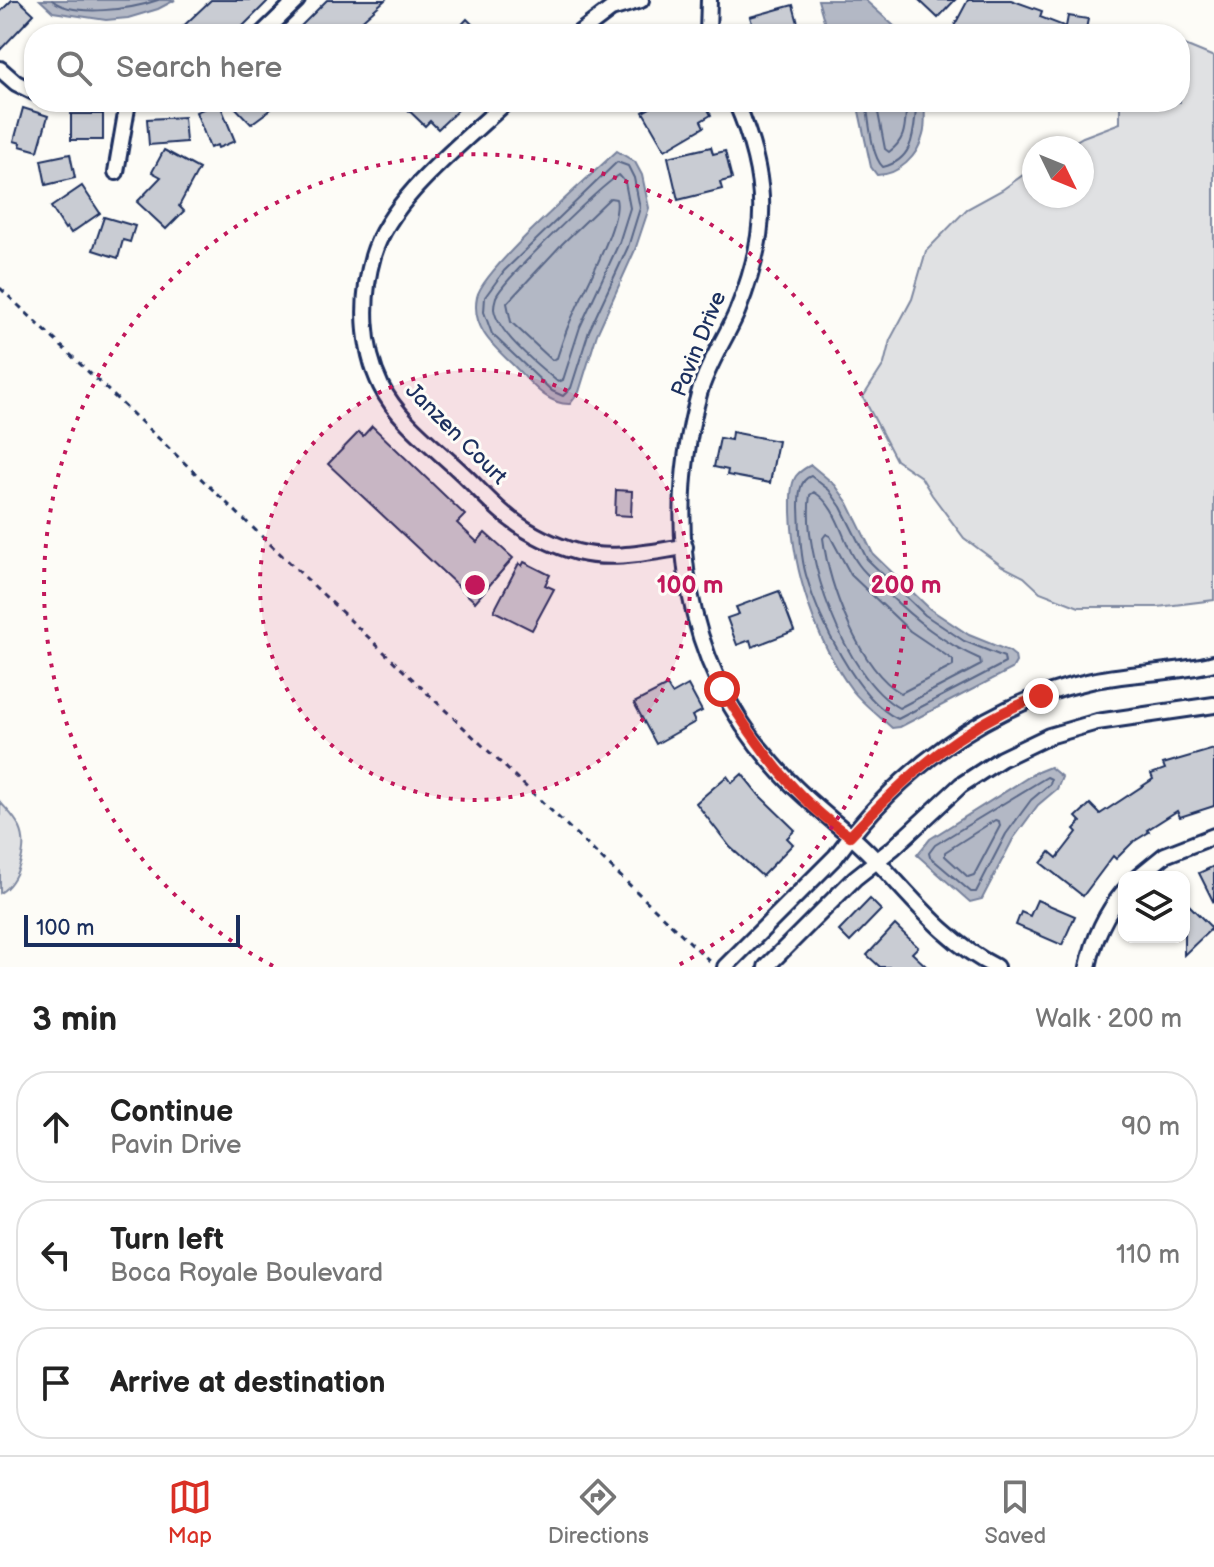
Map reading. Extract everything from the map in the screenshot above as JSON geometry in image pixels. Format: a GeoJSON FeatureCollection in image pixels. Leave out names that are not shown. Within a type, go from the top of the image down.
{"type":"FeatureCollection","features":[{"type":"Feature","properties":{"kind":"street"},"geometry":{"type":"LineString","coordinates":[[272,24],[297,0]]}},
{"type":"Feature","properties":{"kind":"street"},"geometry":{"type":"LineString","coordinates":[[591,24],[611,9],[641,0]]}},
{"type":"Feature","properties":{"kind":"street"},"geometry":{"type":"LineString","coordinates":[[708,24],[709,0]]}},
{"type":"Feature","properties":{"kind":"street"},"geometry":{"type":"LineString","coordinates":[[0,69],[24,87]]}},
{"type":"Feature","properties":{"kind":"street"},"geometry":{"type":"LineString","coordinates":[[116,172],[126,112]]}},
{"type":"Feature","properties":{"kind":"street","name":"Janzen Court"},"geometry":{"type":"LineString","coordinates":[[496,112],[411,193],[390,219],[373,255],[365,293],[366,341],[381,387],[405,419],[512,521],[546,541],[579,553],[626,556],[685,547]]}},
{"type":"Feature","properties":{"kind":"street","name":"Pavin Drive"},"geometry":{"type":"LineString","coordinates":[[741,112],[751,135],[762,181],[762,222],[751,272],[736,313],[699,392],[683,490],[688,593],[702,647],[722,689],[772,764],[876,861],[948,935],[963,948],[996,967]]}},
{"type":"Feature","properties":{"kind":"street"},"geometry":{"type":"LineString","coordinates":[[725,967],[836,856],[850,836],[903,782],[959,736],[997,714],[1058,689],[1089,681],[1214,663]]}},
{"type":"Feature","properties":{"kind":"street"},"geometry":{"type":"LineString","coordinates":[[766,967],[855,878],[961,785],[1024,746],[1112,718],[1214,705]]}},
{"type":"Feature","properties":{"kind":"street"},"geometry":{"type":"LineString","coordinates":[[1145,871],[1165,855],[1214,836]]}},
{"type":"Feature","properties":{"kind":"street"},"geometry":{"type":"LineString","coordinates":[[1088,967],[1099,929],[1118,899]]}},
{"type":"Feature","properties":{"kind":"path"},"geometry":{"type":"LineString","coordinates":[[0,288],[716,967]]}},
{"type":"Feature","properties":{"kind":"shaded area"},"geometry":{"type":"Polygon","coordinates":[[[1190,47],[1214,57],[1214,600],[1158,607],[1079,607],[1040,592],[1024,577],[1002,566],[964,538],[921,477],[896,460],[863,397],[884,364],[890,340],[912,299],[926,251],[967,209],[1022,176],[1022,208],[1094,208],[1094,136],[1086,136],[1120,123],[1120,112],[1190,112],[1190,47]]]}},
{"type":"Feature","properties":{"kind":"shaded area"},"geometry":{"type":"Polygon","coordinates":[[[0,802],[18,824],[23,845],[17,873],[0,893],[0,802]]]}},
{"type":"Feature","properties":{"kind":"water"},"geometry":{"type":"Polygon","coordinates":[[[40,0],[175,0],[128,18],[106,20],[53,12],[40,0]]]}},
{"type":"Feature","properties":{"kind":"water"},"geometry":{"type":"Polygon","coordinates":[[[818,0],[865,0],[892,24],[825,24],[818,0]]]}},
{"type":"Feature","properties":{"kind":"water"},"geometry":{"type":"Polygon","coordinates":[[[859,112],[925,112],[920,143],[912,157],[900,168],[885,174],[877,175],[871,167],[859,112]]]}},
{"type":"Feature","properties":{"kind":"water"},"geometry":{"type":"Polygon","coordinates":[[[617,151],[635,162],[642,175],[649,208],[635,250],[597,334],[579,392],[570,404],[561,403],[538,390],[491,342],[477,317],[477,297],[483,284],[517,245],[617,151]]]}},
{"type":"Feature","properties":{"kind":"water"},"geometry":{"type":"Polygon","coordinates":[[[811,465],[835,485],[848,503],[873,554],[930,609],[969,635],[1009,651],[1016,662],[1012,669],[900,727],[892,728],[861,700],[839,671],[817,628],[796,558],[792,488],[796,476],[811,465]]]}},
{"type":"Feature","properties":{"kind":"water"},"geometry":{"type":"Polygon","coordinates":[[[1050,767],[1062,777],[1057,789],[1038,805],[1013,839],[982,899],[970,902],[917,855],[930,839],[1035,773],[1050,767]]]}},
{"type":"Feature","properties":{"kind":"building"},"geometry":{"type":"Polygon","coordinates":[[[12,0],[19,0],[34,14],[0,50],[0,12],[12,0]]]}},
{"type":"Feature","properties":{"kind":"building"},"geometry":{"type":"Polygon","coordinates":[[[211,0],[269,0],[245,24],[186,24],[211,0]]]}},
{"type":"Feature","properties":{"kind":"building"},"geometry":{"type":"Polygon","coordinates":[[[327,0],[385,0],[358,24],[303,24],[327,0]]]}},
{"type":"Feature","properties":{"kind":"building"},"geometry":{"type":"Polygon","coordinates":[[[919,0],[955,0],[938,18],[919,0]]]}},
{"type":"Feature","properties":{"kind":"building"},"geometry":{"type":"Polygon","coordinates":[[[968,0],[1011,0],[1042,11],[1040,17],[1058,24],[955,24],[968,0]]]}},
{"type":"Feature","properties":{"kind":"building"},"geometry":{"type":"Polygon","coordinates":[[[793,5],[798,24],[748,24],[752,23],[750,17],[793,5]]]}},
{"type":"Feature","properties":{"kind":"building"},"geometry":{"type":"Polygon","coordinates":[[[1068,16],[1088,19],[1087,24],[1067,24],[1068,16]]]}},
{"type":"Feature","properties":{"kind":"building"},"geometry":{"type":"Polygon","coordinates":[[[23,108],[24,112],[48,116],[38,151],[14,141],[23,108]]]}},
{"type":"Feature","properties":{"kind":"building"},"geometry":{"type":"Polygon","coordinates":[[[196,112],[223,112],[235,141],[210,148],[196,112]]]}},
{"type":"Feature","properties":{"kind":"building"},"geometry":{"type":"Polygon","coordinates":[[[240,112],[267,112],[251,124],[240,112]]]}},
{"type":"Feature","properties":{"kind":"building"},"geometry":{"type":"Polygon","coordinates":[[[410,112],[456,112],[438,129],[430,121],[425,126],[410,112]]]}},
{"type":"Feature","properties":{"kind":"building"},"geometry":{"type":"Polygon","coordinates":[[[643,112],[709,112],[711,115],[701,121],[704,127],[665,150],[643,112]]]}},
{"type":"Feature","properties":{"kind":"building"},"geometry":{"type":"Polygon","coordinates":[[[71,114],[103,114],[103,140],[71,140],[71,114]]]}},
{"type":"Feature","properties":{"kind":"building"},"geometry":{"type":"Polygon","coordinates":[[[184,117],[186,142],[149,145],[147,119],[184,117]]]}},
{"type":"Feature","properties":{"kind":"building"},"geometry":{"type":"Polygon","coordinates":[[[711,147],[713,154],[725,151],[732,179],[720,182],[722,189],[678,200],[668,157],[711,147]]]}},
{"type":"Feature","properties":{"kind":"building"},"geometry":{"type":"Polygon","coordinates":[[[164,150],[199,169],[179,206],[184,211],[166,229],[137,202],[161,177],[152,172],[164,150]]]}},
{"type":"Feature","properties":{"kind":"building"},"geometry":{"type":"Polygon","coordinates":[[[70,154],[75,178],[46,185],[41,160],[70,154]]]}},
{"type":"Feature","properties":{"kind":"building"},"geometry":{"type":"Polygon","coordinates":[[[82,186],[100,213],[71,233],[51,207],[82,186]]]}},
{"type":"Feature","properties":{"kind":"building"},"geometry":{"type":"Polygon","coordinates":[[[104,217],[135,226],[130,242],[123,240],[118,258],[93,250],[104,217]]]}},
{"type":"Feature","properties":{"kind":"building"},"geometry":{"type":"Polygon","coordinates":[[[372,426],[465,515],[457,523],[477,542],[485,533],[513,558],[475,602],[328,464],[359,432],[363,436],[372,426]]]}},
{"type":"Feature","properties":{"kind":"building"},"geometry":{"type":"Polygon","coordinates":[[[732,432],[778,441],[770,483],[727,475],[728,470],[714,467],[720,438],[731,440],[732,432]]]}},
{"type":"Feature","properties":{"kind":"building"},"geometry":{"type":"Polygon","coordinates":[[[616,490],[632,491],[631,516],[615,515],[616,490]]]}},
{"type":"Feature","properties":{"kind":"building"},"geometry":{"type":"Polygon","coordinates":[[[524,562],[550,575],[545,585],[554,589],[532,630],[494,611],[519,563],[522,566],[524,562]]]}},
{"type":"Feature","properties":{"kind":"building"},"geometry":{"type":"Polygon","coordinates":[[[779,591],[794,631],[752,647],[750,640],[737,645],[727,618],[739,614],[736,607],[779,591]]]}},
{"type":"Feature","properties":{"kind":"building"},"geometry":{"type":"Polygon","coordinates":[[[688,685],[702,711],[692,716],[695,722],[656,744],[634,703],[667,686],[672,694],[688,685]]]}},
{"type":"Feature","properties":{"kind":"building"},"geometry":{"type":"Polygon","coordinates":[[[1214,749],[1214,806],[1180,817],[1177,811],[1147,830],[1149,832],[1116,859],[1113,856],[1083,896],[1041,863],[1050,852],[1057,858],[1077,832],[1074,829],[1081,822],[1076,817],[1090,804],[1100,814],[1153,779],[1151,774],[1165,769],[1163,764],[1214,749]]]}},
{"type":"Feature","properties":{"kind":"building"},"geometry":{"type":"Polygon","coordinates":[[[742,774],[795,830],[787,838],[793,844],[762,876],[730,847],[696,803],[727,776],[732,783],[742,774]]]}},
{"type":"Feature","properties":{"kind":"building"},"geometry":{"type":"Polygon","coordinates":[[[1214,866],[1214,903],[1199,873],[1214,866]]]}},
{"type":"Feature","properties":{"kind":"building"},"geometry":{"type":"Polygon","coordinates":[[[870,899],[881,910],[850,942],[839,931],[870,899]]]}},
{"type":"Feature","properties":{"kind":"building"},"geometry":{"type":"Polygon","coordinates":[[[1037,900],[1075,916],[1062,945],[1016,925],[1021,912],[1030,916],[1037,900]]]}},
{"type":"Feature","properties":{"kind":"building"},"geometry":{"type":"Polygon","coordinates":[[[1190,906],[1212,928],[1184,955],[1184,943],[1190,943],[1190,906]]]}},
{"type":"Feature","properties":{"kind":"building"},"geometry":{"type":"Polygon","coordinates":[[[895,925],[918,947],[912,953],[927,967],[880,967],[867,955],[895,925]]]}},
{"type":"Feature","properties":{"kind":"route"},"geometry":{"type":"LineString","coordinates":[[722,689],[772,764],[850,836],[903,782],[959,736],[997,714],[1041,696]]}}]}
